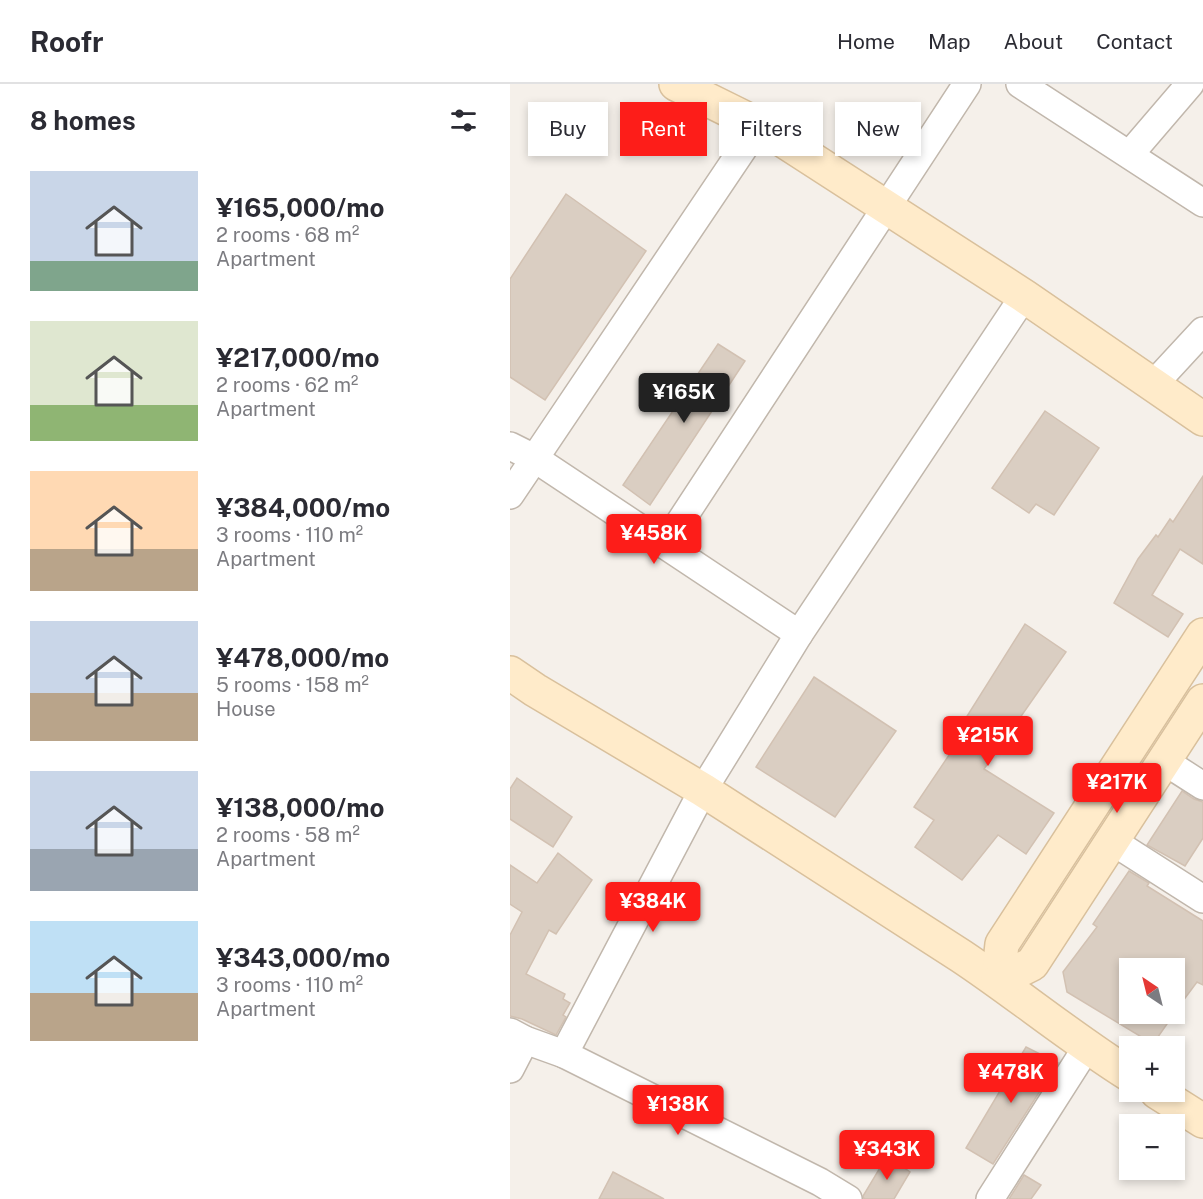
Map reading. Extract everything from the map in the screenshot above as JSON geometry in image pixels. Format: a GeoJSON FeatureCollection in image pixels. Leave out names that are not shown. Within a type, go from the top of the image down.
{"type":"FeatureCollection","features":[{"type":"Feature","properties":{"kind":"street"},"geometry":{"type":"LineString","coordinates":[[676,84],[719,105]]}},
{"type":"Feature","properties":{"kind":"street"},"geometry":{"type":"LineString","coordinates":[[665,545],[967,84]]}},
{"type":"Feature","properties":{"kind":"street"},"geometry":{"type":"LineString","coordinates":[[1020,84],[1203,203]]}},
{"type":"Feature","properties":{"kind":"street"},"geometry":{"type":"LineString","coordinates":[[1130,154],[1190,84]]}},
{"type":"Feature","properties":{"kind":"street"},"geometry":{"type":"LineString","coordinates":[[510,495],[738,156]]}},
{"type":"Feature","properties":{"kind":"street"},"geometry":{"type":"LineString","coordinates":[[807,156],[1024,296],[1203,419]]}},
{"type":"Feature","properties":{"kind":"street"},"geometry":{"type":"LineString","coordinates":[[564,1054],[703,790],[799,634],[1024,296]]}},
{"type":"Feature","properties":{"kind":"street"},"geometry":{"type":"LineString","coordinates":[[1153,385],[1203,331]]}},
{"type":"Feature","properties":{"kind":"street"},"geometry":{"type":"LineString","coordinates":[[510,446],[534,458],[799,634]]}},
{"type":"Feature","properties":{"kind":"street"},"geometry":{"type":"LineString","coordinates":[[998,981],[1002,944],[1203,635]]}},
{"type":"Feature","properties":{"kind":"street"},"geometry":{"type":"LineString","coordinates":[[510,672],[535,690],[703,790],[998,981],[1119,1068]]}},
{"type":"Feature","properties":{"kind":"street"},"geometry":{"type":"LineString","coordinates":[[998,981],[1032,964],[1203,701]]}},
{"type":"Feature","properties":{"kind":"street"},"geometry":{"type":"LineString","coordinates":[[1164,761],[1203,786]]}},
{"type":"Feature","properties":{"kind":"street"},"geometry":{"type":"LineString","coordinates":[[1112,841],[1203,899]]}},
{"type":"Feature","properties":{"kind":"street"},"geometry":{"type":"LineString","coordinates":[[510,1069],[517,1036],[564,1054],[820,1182],[848,1199]]}},
{"type":"Feature","properties":{"kind":"street"},"geometry":{"type":"LineString","coordinates":[[990,1199],[1087,1047]]}},
{"type":"Feature","properties":{"kind":"street"},"geometry":{"type":"LineString","coordinates":[[1173,1102],[1203,1121]]}},
{"type":"Feature","properties":{"kind":"building"},"geometry":{"type":"Polygon","coordinates":[[[566,194],[646,251],[545,400],[510,377],[510,279],[566,194]]]}},
{"type":"Feature","properties":{"kind":"building"},"geometry":{"type":"Polygon","coordinates":[[[718,344],[745,361],[650,505],[623,485],[718,344]]]}},
{"type":"Feature","properties":{"kind":"building"},"geometry":{"type":"Polygon","coordinates":[[[1045,411],[1099,448],[1054,515],[1036,504],[1029,513],[992,488],[1045,411]]]}},
{"type":"Feature","properties":{"kind":"building"},"geometry":{"type":"Polygon","coordinates":[[[1203,476],[1203,564],[1180,549],[1152,595],[1183,614],[1168,637],[1114,603],[1138,559],[1156,535],[1158,537],[1170,519],[1173,522],[1203,476]]]}},
{"type":"Feature","properties":{"kind":"building"},"geometry":{"type":"Polygon","coordinates":[[[1025,624],[1066,652],[984,769],[1054,813],[1026,854],[998,835],[962,880],[915,847],[934,820],[914,807],[970,724],[964,721],[1025,624]]]}},
{"type":"Feature","properties":{"kind":"building"},"geometry":{"type":"Polygon","coordinates":[[[814,677],[896,731],[835,817],[756,767],[814,677]]]}},
{"type":"Feature","properties":{"kind":"building"},"geometry":{"type":"Polygon","coordinates":[[[517,778],[572,817],[553,847],[510,819],[510,789],[517,778]]]}},
{"type":"Feature","properties":{"kind":"building"},"geometry":{"type":"Polygon","coordinates":[[[1182,791],[1203,802],[1203,838],[1185,866],[1147,845],[1182,791]]]}},
{"type":"Feature","properties":{"kind":"building"},"geometry":{"type":"Polygon","coordinates":[[[558,853],[592,880],[556,934],[549,930],[526,974],[565,994],[563,999],[570,1003],[563,1015],[566,1017],[556,1035],[522,1019],[510,1016],[510,935],[522,912],[510,904],[510,865],[537,883],[558,853]]]}},
{"type":"Feature","properties":{"kind":"building"},"geometry":{"type":"Polygon","coordinates":[[[1129,871],[1149,883],[1147,886],[1203,921],[1203,985],[1197,982],[1185,998],[1185,958],[1119,958],[1119,1023],[1067,992],[1063,972],[1097,927],[1093,924],[1129,871]]]}},
{"type":"Feature","properties":{"kind":"building"},"geometry":{"type":"Polygon","coordinates":[[[1120,1024],[1167,1024],[1159,1036],[1140,1036],[1120,1024]]]}},
{"type":"Feature","properties":{"kind":"building"},"geometry":{"type":"Polygon","coordinates":[[[1026,1047],[1058,1063],[993,1164],[966,1148],[1026,1047]]]}},
{"type":"Feature","properties":{"kind":"building"},"geometry":{"type":"Polygon","coordinates":[[[887,1156],[910,1172],[894,1199],[864,1199],[863,1196],[887,1156]]]}},
{"type":"Feature","properties":{"kind":"building"},"geometry":{"type":"Polygon","coordinates":[[[613,1172],[664,1199],[599,1199],[613,1172]]]}},
{"type":"Feature","properties":{"kind":"building"},"geometry":{"type":"Polygon","coordinates":[[[1024,1175],[1041,1185],[1031,1199],[1009,1199],[1024,1175]]]}}]}
